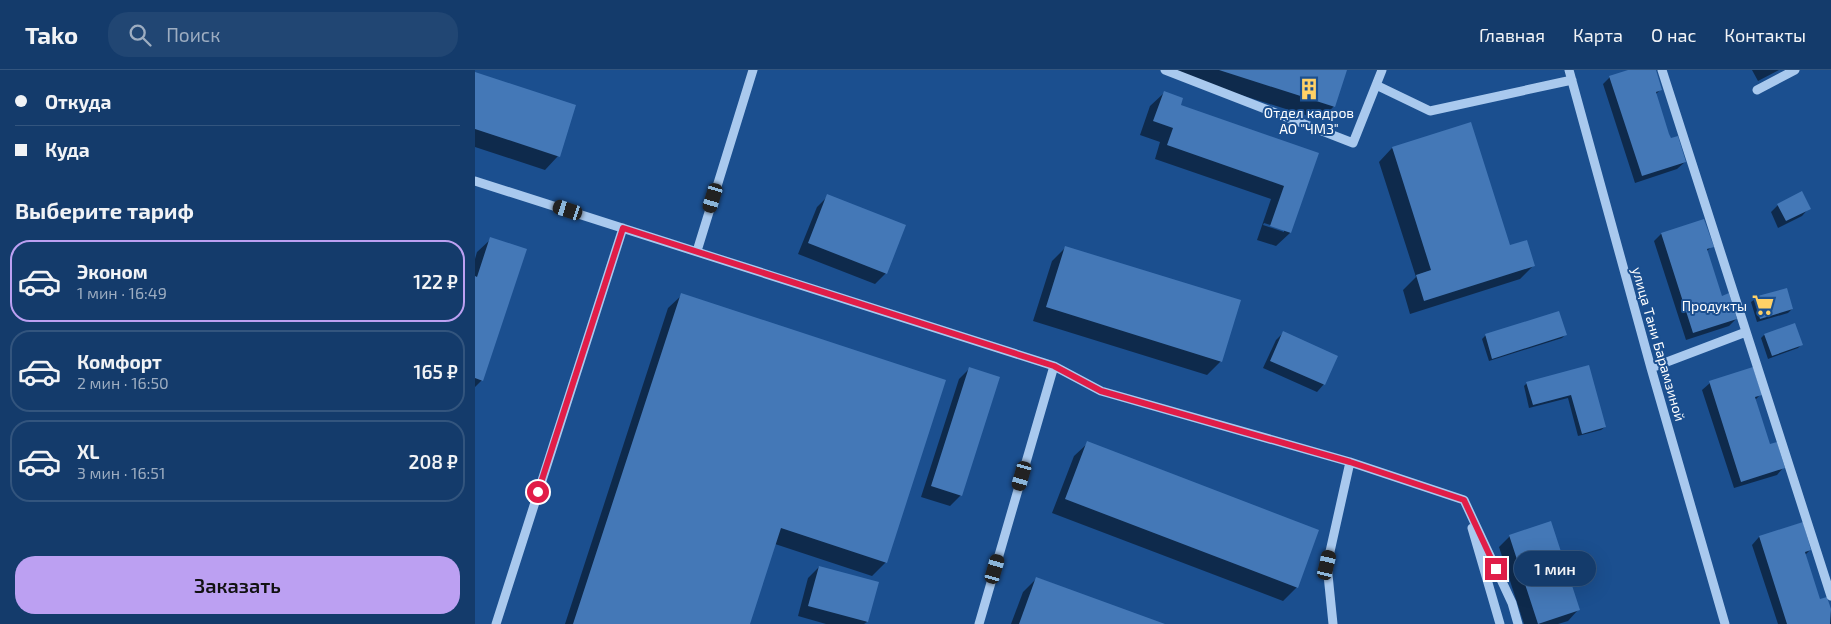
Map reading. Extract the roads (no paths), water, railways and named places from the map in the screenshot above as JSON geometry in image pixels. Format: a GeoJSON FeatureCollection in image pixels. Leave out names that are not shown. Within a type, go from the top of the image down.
{"type":"FeatureCollection","features":[{"type":"Feature","properties":{"kind":"street"},"geometry":{"type":"LineString","coordinates":[[697,252],[753,70]]}},
{"type":"Feature","properties":{"kind":"street"},"geometry":{"type":"LineString","coordinates":[[1165,70],[1353,143],[1382,70]]}},
{"type":"Feature","properties":{"kind":"street","name":"улица Тани Барамзиной"},"geometry":{"type":"LineString","coordinates":[[1569,70],[1651,368],[1725,624]]}},
{"type":"Feature","properties":{"kind":"street"},"geometry":{"type":"LineString","coordinates":[[1662,70],[1831,596]]}},
{"type":"Feature","properties":{"kind":"street"},"geometry":{"type":"LineString","coordinates":[[1757,90],[1795,70]]}},
{"type":"Feature","properties":{"kind":"street"},"geometry":{"type":"LineString","coordinates":[[1376,85],[1430,111],[1572,80]]}},
{"type":"Feature","properties":{"kind":"street"},"geometry":{"type":"LineString","coordinates":[[475,181],[1054,366],[1101,391],[1350,462],[1464,500],[1512,603],[1518,624]]}},
{"type":"Feature","properties":{"kind":"street"},"geometry":{"type":"LineString","coordinates":[[496,624],[623,228]]}},
{"type":"Feature","properties":{"kind":"street"},"geometry":{"type":"LineString","coordinates":[[1651,368],[1746,332]]}},
{"type":"Feature","properties":{"kind":"street"},"geometry":{"type":"LineString","coordinates":[[979,624],[1054,366]]}},
{"type":"Feature","properties":{"kind":"street"},"geometry":{"type":"LineString","coordinates":[[1333,624],[1327,565],[1350,462]]}},
{"type":"Feature","properties":{"kind":"street"},"geometry":{"type":"LineString","coordinates":[[1464,500],[1500,624]]}},
{"type":"Feature","properties":{"kind":"place","name":"Отдел кадров АО \"ЧМЗ\""},"geometry":{"type":"Point","coordinates":[1309,89]}},
{"type":"Feature","properties":{"kind":"place","name":"Продукты"},"geometry":{"type":"Point","coordinates":[1763,305]}}]}
